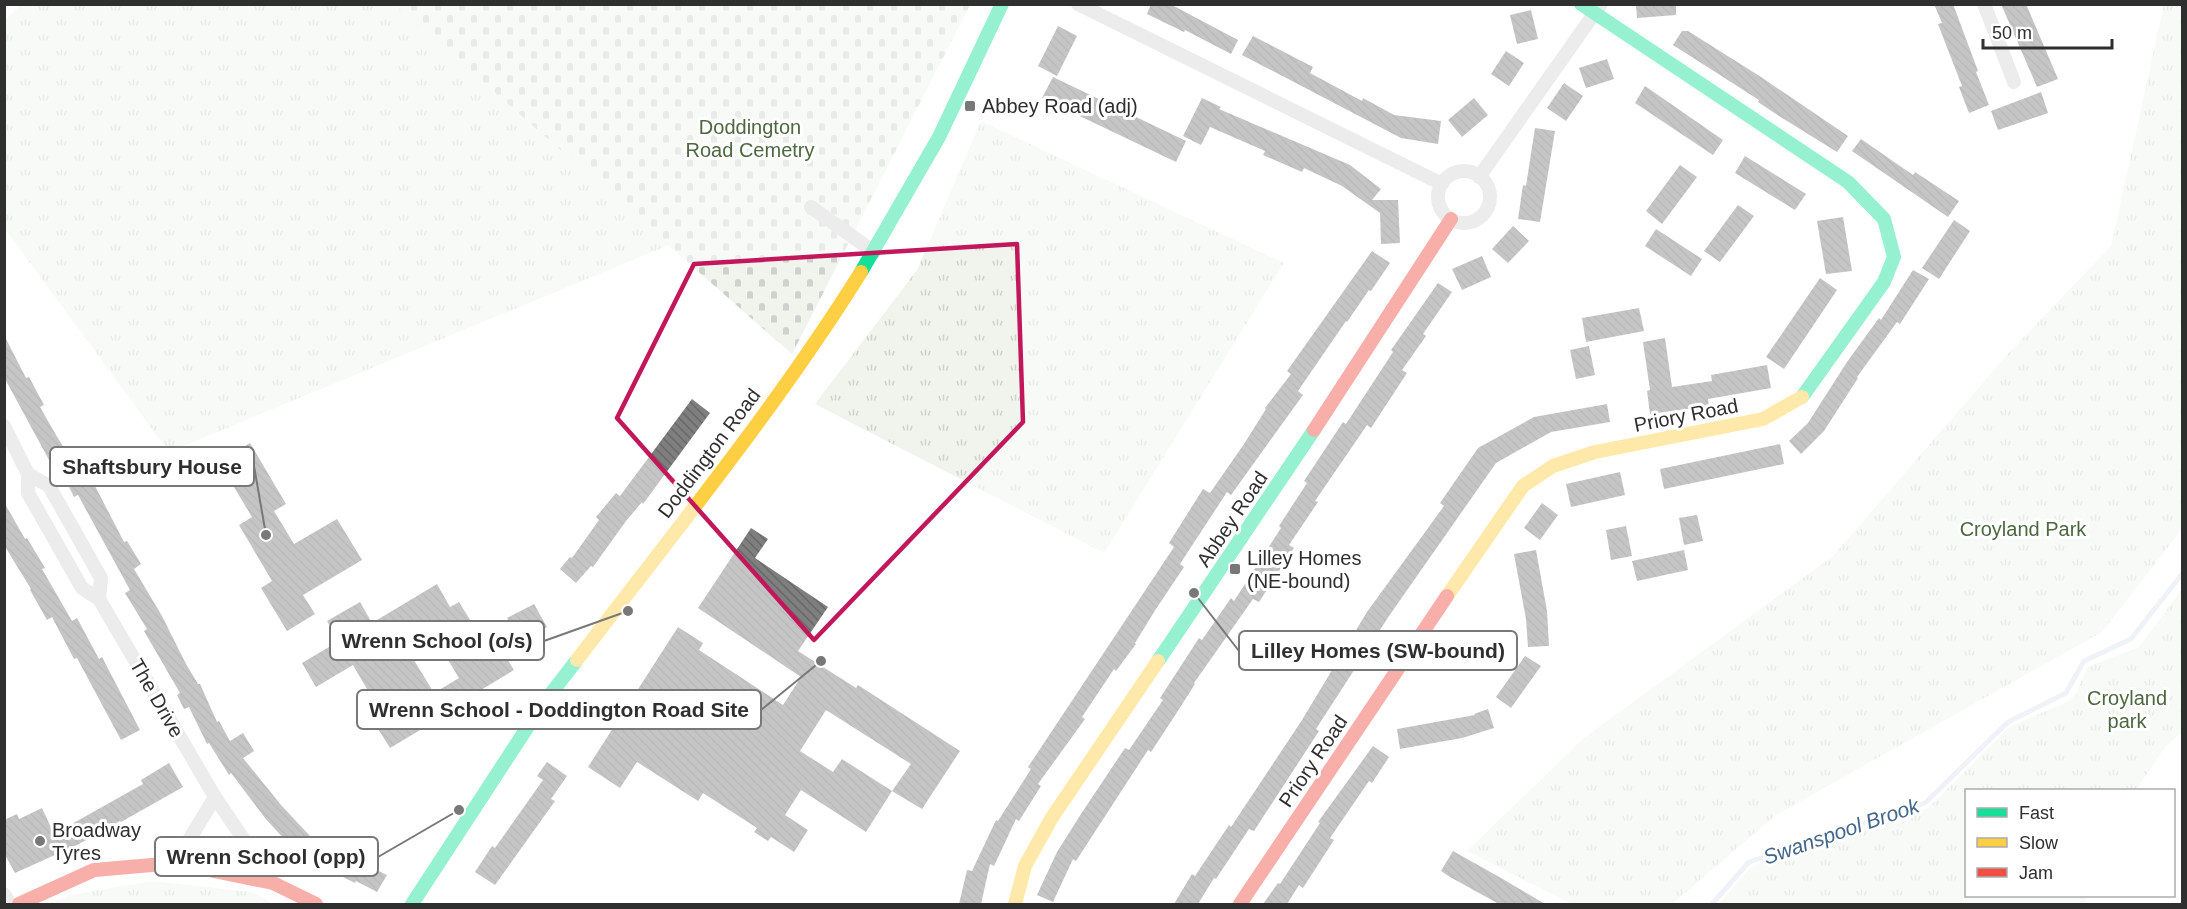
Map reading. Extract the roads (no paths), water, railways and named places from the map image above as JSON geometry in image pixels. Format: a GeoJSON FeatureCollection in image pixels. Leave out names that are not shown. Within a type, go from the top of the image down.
{"type":"FeatureCollection","features":[{"type":"Feature","properties":{"kind":"street","name":"Doddington Road"},"geometry":{"type":"LineString","coordinates":[[412,904],[542,705],[750,433],[812,348],[874,252],[939,137],[1002,4]]}},
{"type":"Feature","properties":{"kind":"street"},"geometry":{"type":"LineString","coordinates":[[1078,4],[1442,184]]}},
{"type":"Feature","properties":{"kind":"street","name":"Priory Road"},"geometry":{"type":"LineString","coordinates":[[1240,904],[1523,486],[1553,466],[1595,452],[1763,419],[1800,399],[1884,282],[1894,257],[1884,219],[1848,182],[1598,9],[1581,4]]}},
{"type":"Feature","properties":{"kind":"street"},"geometry":{"type":"LineString","coordinates":[[1984,4],[2014,82]]}},
{"type":"Feature","properties":{"kind":"street"},"geometry":{"type":"LineString","coordinates":[[1479,177],[1598,9]]}},
{"type":"Feature","properties":{"kind":"street"},"geometry":{"type":"LineString","coordinates":[[1462,172],[1479,177],[1487,185],[1490,195],[1486,212],[1478,219],[1467,223],[1451,219],[1439,204],[1439,190],[1442,184],[1450,176],[1462,172]]}},
{"type":"Feature","properties":{"kind":"street"},"geometry":{"type":"LineString","coordinates":[[811,207],[874,252]]}},
{"type":"Feature","properties":{"kind":"street","name":"Abbey Road"},"geometry":{"type":"LineString","coordinates":[[1015,904],[1025,866],[1051,819],[1298,455],[1451,219]]}},
{"type":"Feature","properties":{"kind":"street","name":"The Drive"},"geometry":{"type":"LineString","coordinates":[[4,426],[28,474],[28,493],[82,588],[99,599],[215,797],[273,883]]}},
{"type":"Feature","properties":{"kind":"street","name":"The Drive"},"geometry":{"type":"LineString","coordinates":[[28,474],[49,486],[101,578],[99,599]]}},
{"type":"Feature","properties":{"kind":"street"},"geometry":{"type":"LineString","coordinates":[[175,863],[215,797]]}},
{"type":"Feature","properties":{"kind":"street"},"geometry":{"type":"LineString","coordinates":[[19,904],[94,870],[175,863],[273,883],[316,904]]}},
{"type":"Feature","properties":{"kind":"street"},"geometry":{"type":"LineString","coordinates":[[4,894],[10,904]]}},
{"type":"Feature","properties":{"kind":"waterway","name":"Swanspool Brook"},"geometry":{"type":"LineString","coordinates":[[1712,904],[1749,862],[1925,803],[2008,722],[2066,693],[2084,661],[2131,639],[2182,574]]}},
{"type":"Feature","properties":{"kind":"place","name":"Abbey Road (adj)"},"geometry":{"type":"Point","coordinates":[970,106]}},
{"type":"Feature","properties":{"kind":"place","name":"Shaftsbury House"},"geometry":{"type":"Point","coordinates":[266,535]}},
{"type":"Feature","properties":{"kind":"place","name":"Lilley Homes (NE-bound)"},"geometry":{"type":"Point","coordinates":[1235,569]}},
{"type":"Feature","properties":{"kind":"place","name":"Lilley Homes (SW-bound)"},"geometry":{"type":"Point","coordinates":[1194,593]}},
{"type":"Feature","properties":{"kind":"place","name":"Wrenn School (o/s)"},"geometry":{"type":"Point","coordinates":[628,611]}},
{"type":"Feature","properties":{"kind":"place","name":"Wrenn School - Doddington Road Site"},"geometry":{"type":"Point","coordinates":[821,661]}},
{"type":"Feature","properties":{"kind":"place","name":"Wrenn School (opp)"},"geometry":{"type":"Point","coordinates":[459,810]}},
{"type":"Feature","properties":{"kind":"place","name":"Broadway Tyres"},"geometry":{"type":"Point","coordinates":[40,841]}},
{"type":"Feature","properties":{"kind":"park label","name":"Doddington Road Cemetry"},"geometry":{"type":"Point","coordinates":[750,138]}},
{"type":"Feature","properties":{"kind":"park label","name":"Croyland Park"},"geometry":{"type":"Point","coordinates":[2023,529]}},
{"type":"Feature","properties":{"kind":"park label","name":"Croyland park"},"geometry":{"type":"Point","coordinates":[2127,710]}}]}
